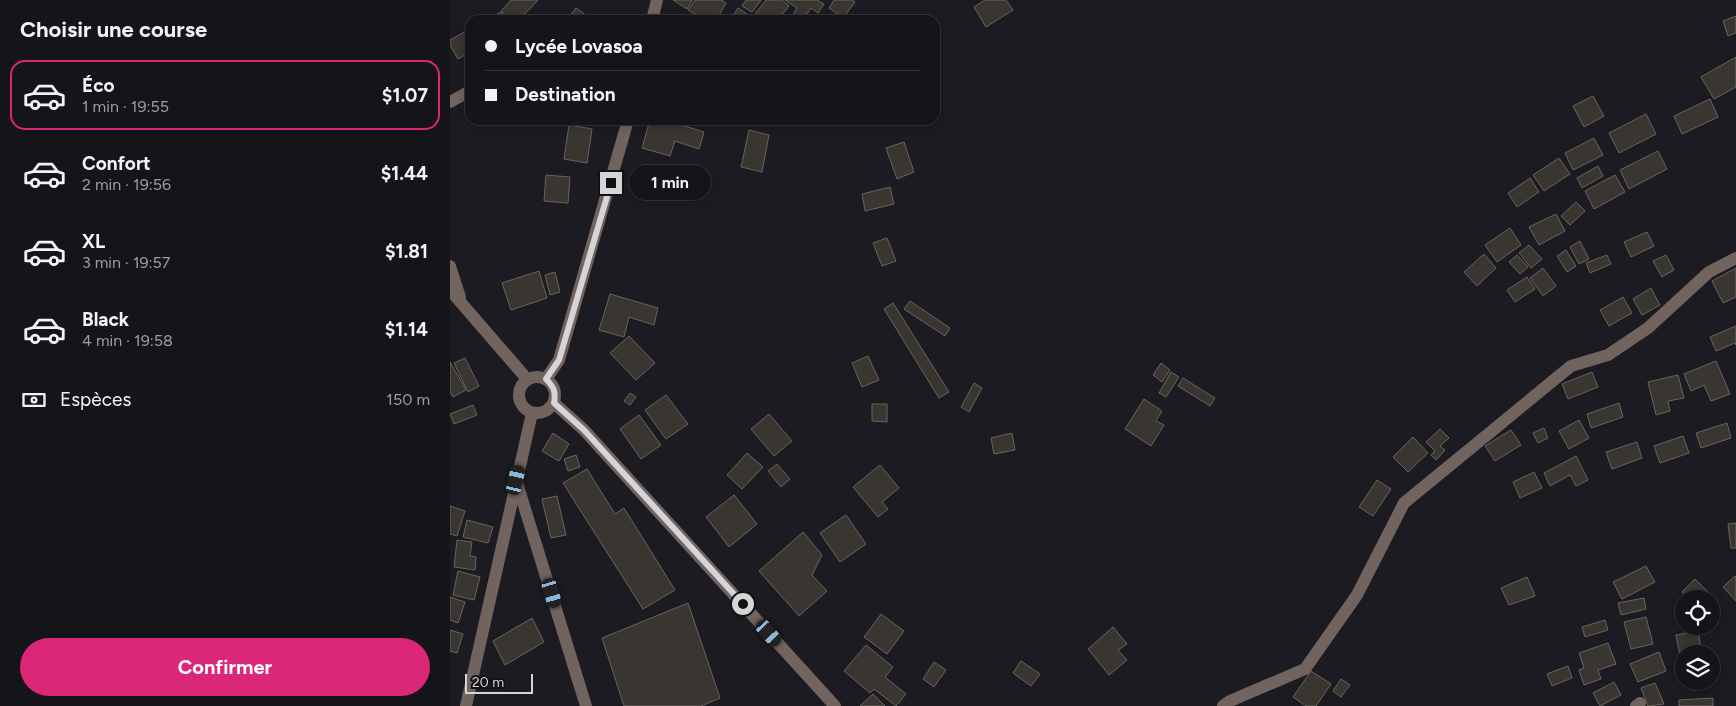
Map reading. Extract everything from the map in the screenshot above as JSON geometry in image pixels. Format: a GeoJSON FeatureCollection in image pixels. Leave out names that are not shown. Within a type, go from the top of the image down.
{"type":"FeatureCollection","features":[{"type":"Feature","properties":{"kind":"street"},"geometry":{"type":"LineString","coordinates":[[653,15],[657,0]]}},
{"type":"Feature","properties":{"kind":"street"},"geometry":{"type":"LineString","coordinates":[[450,102],[465,94]]}},
{"type":"Feature","properties":{"kind":"street"},"geometry":{"type":"LineString","coordinates":[[546,379],[559,360],[627,125]]}},
{"type":"Feature","properties":{"kind":"street"},"geometry":{"type":"LineString","coordinates":[[1223,706],[1230,701],[1305,669],[1357,595],[1404,503],[1571,366],[1608,355],[1616,350],[1648,328],[1708,272],[1736,258]]}},
{"type":"Feature","properties":{"kind":"street"},"geometry":{"type":"LineString","coordinates":[[450,266],[461,302]]}},
{"type":"Feature","properties":{"kind":"street"},"geometry":{"type":"LineString","coordinates":[[450,290],[527,379]]}},
{"type":"Feature","properties":{"kind":"street"},"geometry":{"type":"LineString","coordinates":[[536,376],[546,379],[552,385],[555,394],[554,403],[548,410],[540,413],[532,413],[524,409],[519,402],[518,393],[520,385],[527,379],[536,376]]}},
{"type":"Feature","properties":{"kind":"street"},"geometry":{"type":"LineString","coordinates":[[554,403],[584,430],[835,706]]}},
{"type":"Feature","properties":{"kind":"street"},"geometry":{"type":"LineString","coordinates":[[466,706],[532,413]]}},
{"type":"Feature","properties":{"kind":"street"},"geometry":{"type":"LineString","coordinates":[[516,480],[586,706]]}},
{"type":"Feature","properties":{"kind":"building"},"geometry":{"type":"Polygon","coordinates":[[[511,0],[538,0],[524,15],[505,15],[501,11],[511,0]]]}},
{"type":"Feature","properties":{"kind":"building"},"geometry":{"type":"Polygon","coordinates":[[[673,0],[692,0],[687,9],[673,0]]]}},
{"type":"Feature","properties":{"kind":"building"},"geometry":{"type":"Polygon","coordinates":[[[695,0],[722,0],[726,3],[719,15],[697,15],[688,10],[695,0]]]}},
{"type":"Feature","properties":{"kind":"building"},"geometry":{"type":"Polygon","coordinates":[[[746,0],[761,0],[752,12],[742,6],[746,0]]]}},
{"type":"Feature","properties":{"kind":"building"},"geometry":{"type":"Polygon","coordinates":[[[766,0],[782,0],[789,6],[782,15],[755,14],[766,0]]]}},
{"type":"Feature","properties":{"kind":"building"},"geometry":{"type":"Polygon","coordinates":[[[785,0],[817,0],[824,4],[818,13],[811,8],[806,15],[793,15],[797,8],[785,0]]]}},
{"type":"Feature","properties":{"kind":"building"},"geometry":{"type":"Polygon","coordinates":[[[834,0],[852,0],[855,2],[845,15],[839,15],[829,8],[834,0]]]}},
{"type":"Feature","properties":{"kind":"building"},"geometry":{"type":"Polygon","coordinates":[[[985,0],[1006,0],[1013,10],[986,27],[974,7],[985,0]]]}},
{"type":"Feature","properties":{"kind":"building"},"geometry":{"type":"Polygon","coordinates":[[[576,8],[586,15],[571,15],[576,8]]]}},
{"type":"Feature","properties":{"kind":"building"},"geometry":{"type":"Polygon","coordinates":[[[738,8],[748,15],[734,15],[738,8]]]}},
{"type":"Feature","properties":{"kind":"building"},"geometry":{"type":"Polygon","coordinates":[[[1736,16],[1736,33],[1728,36],[1723,21],[1736,16]]]}},
{"type":"Feature","properties":{"kind":"building"},"geometry":{"type":"Polygon","coordinates":[[[465,32],[465,55],[458,59],[450,45],[450,40],[465,32]]]}},
{"type":"Feature","properties":{"kind":"building"},"geometry":{"type":"Polygon","coordinates":[[[1736,57],[1736,87],[1714,99],[1701,77],[1736,57]]]}},
{"type":"Feature","properties":{"kind":"building"},"geometry":{"type":"Polygon","coordinates":[[[1593,96],[1604,116],[1584,127],[1573,106],[1593,96]]]}},
{"type":"Feature","properties":{"kind":"building"},"geometry":{"type":"Polygon","coordinates":[[[1710,99],[1718,117],[1682,134],[1674,116],[1710,99]]]}},
{"type":"Feature","properties":{"kind":"building"},"geometry":{"type":"Polygon","coordinates":[[[1646,114],[1656,134],[1619,153],[1609,133],[1646,114]]]}},
{"type":"Feature","properties":{"kind":"building"},"geometry":{"type":"Polygon","coordinates":[[[569,125],[592,129],[587,163],[564,159],[569,125]]]}},
{"type":"Feature","properties":{"kind":"building"},"geometry":{"type":"Polygon","coordinates":[[[649,125],[681,125],[704,132],[699,149],[675,141],[670,156],[642,148],[649,125]]]}},
{"type":"Feature","properties":{"kind":"building"},"geometry":{"type":"Polygon","coordinates":[[[749,130],[769,135],[762,172],[741,167],[749,130]]]}},
{"type":"Feature","properties":{"kind":"building"},"geometry":{"type":"Polygon","coordinates":[[[1594,138],[1603,155],[1573,170],[1565,153],[1594,138]]]}},
{"type":"Feature","properties":{"kind":"building"},"geometry":{"type":"Polygon","coordinates":[[[904,142],[914,172],[897,179],[886,148],[904,142]]]}},
{"type":"Feature","properties":{"kind":"building"},"geometry":{"type":"Polygon","coordinates":[[[1658,151],[1667,169],[1629,189],[1620,170],[1658,151]]]}},
{"type":"Feature","properties":{"kind":"building"},"geometry":{"type":"Polygon","coordinates":[[[1559,158],[1570,174],[1544,191],[1533,175],[1559,158]]]}},
{"type":"Feature","properties":{"kind":"building"},"geometry":{"type":"Polygon","coordinates":[[[1598,166],[1603,176],[1582,188],[1577,178],[1598,166]]]}},
{"type":"Feature","properties":{"kind":"building"},"geometry":{"type":"Polygon","coordinates":[[[546,175],[570,177],[568,203],[544,201],[546,175]]]}},
{"type":"Feature","properties":{"kind":"building"},"geometry":{"type":"Polygon","coordinates":[[[1615,175],[1625,192],[1594,209],[1585,191],[1615,175]]]}},
{"type":"Feature","properties":{"kind":"building"},"geometry":{"type":"Polygon","coordinates":[[[1530,178],[1539,192],[1517,207],[1508,193],[1530,178]]]}},
{"type":"Feature","properties":{"kind":"building"},"geometry":{"type":"Polygon","coordinates":[[[890,187],[894,204],[865,211],[862,194],[890,187]]]}},
{"type":"Feature","properties":{"kind":"building"},"geometry":{"type":"Polygon","coordinates":[[[1576,202],[1585,211],[1570,225],[1561,216],[1576,202]]]}},
{"type":"Feature","properties":{"kind":"building"},"geometry":{"type":"Polygon","coordinates":[[[1556,214],[1565,231],[1539,245],[1529,227],[1556,214]]]}},
{"type":"Feature","properties":{"kind":"building"},"geometry":{"type":"Polygon","coordinates":[[[1510,228],[1521,245],[1497,262],[1485,245],[1510,228]]]}},
{"type":"Feature","properties":{"kind":"building"},"geometry":{"type":"Polygon","coordinates":[[[1647,232],[1654,246],[1631,257],[1624,242],[1647,232]]]}},
{"type":"Feature","properties":{"kind":"building"},"geometry":{"type":"Polygon","coordinates":[[[887,238],[896,261],[882,266],[873,243],[887,238]]]}},
{"type":"Feature","properties":{"kind":"building"},"geometry":{"type":"Polygon","coordinates":[[[1580,241],[1589,259],[1579,264],[1570,247],[1580,241]]]}},
{"type":"Feature","properties":{"kind":"building"},"geometry":{"type":"Polygon","coordinates":[[[1529,245],[1542,259],[1531,268],[1519,253],[1529,245]]]}},
{"type":"Feature","properties":{"kind":"building"},"geometry":{"type":"Polygon","coordinates":[[[1566,250],[1576,266],[1567,272],[1557,256],[1566,250]]]}},
{"type":"Feature","properties":{"kind":"building"},"geometry":{"type":"Polygon","coordinates":[[[1484,254],[1496,268],[1477,286],[1464,272],[1484,254]]]}},
{"type":"Feature","properties":{"kind":"building"},"geometry":{"type":"Polygon","coordinates":[[[1517,255],[1528,267],[1520,274],[1509,262],[1517,255]]]}},
{"type":"Feature","properties":{"kind":"building"},"geometry":{"type":"Polygon","coordinates":[[[1607,255],[1611,264],[1590,273],[1586,263],[1607,255]]]}},
{"type":"Feature","properties":{"kind":"building"},"geometry":{"type":"Polygon","coordinates":[[[1666,255],[1674,270],[1662,277],[1653,261],[1666,255]]]}},
{"type":"Feature","properties":{"kind":"building"},"geometry":{"type":"Polygon","coordinates":[[[1543,268],[1556,286],[1543,296],[1530,278],[1543,268]]]}},
{"type":"Feature","properties":{"kind":"building"},"geometry":{"type":"Polygon","coordinates":[[[1736,268],[1736,297],[1723,303],[1712,281],[1736,268]]]}},
{"type":"Feature","properties":{"kind":"building"},"geometry":{"type":"Polygon","coordinates":[[[539,271],[547,298],[511,310],[502,283],[539,271]]]}},
{"type":"Feature","properties":{"kind":"building"},"geometry":{"type":"Polygon","coordinates":[[[555,272],[560,292],[550,295],[545,275],[555,272]]]}},
{"type":"Feature","properties":{"kind":"building"},"geometry":{"type":"Polygon","coordinates":[[[1527,277],[1535,289],[1515,302],[1507,290],[1527,277]]]}},
{"type":"Feature","properties":{"kind":"building"},"geometry":{"type":"Polygon","coordinates":[[[1651,288],[1660,305],[1642,315],[1633,299],[1651,288]]]}},
{"type":"Feature","properties":{"kind":"building"},"geometry":{"type":"Polygon","coordinates":[[[610,294],[658,308],[654,325],[629,317],[624,337],[599,330],[610,294]]]}},
{"type":"Feature","properties":{"kind":"building"},"geometry":{"type":"Polygon","coordinates":[[[1623,297],[1632,313],[1609,326],[1600,310],[1623,297]]]}},
{"type":"Feature","properties":{"kind":"building"},"geometry":{"type":"Polygon","coordinates":[[[910,301],[950,328],[945,336],[904,309],[910,301]]]}},
{"type":"Feature","properties":{"kind":"building"},"geometry":{"type":"Polygon","coordinates":[[[893,303],[949,392],[939,398],[884,309],[893,303]]]}},
{"type":"Feature","properties":{"kind":"building"},"geometry":{"type":"Polygon","coordinates":[[[1736,326],[1736,345],[1735,343],[1716,351],[1710,337],[1736,326]]]}},
{"type":"Feature","properties":{"kind":"building"},"geometry":{"type":"Polygon","coordinates":[[[629,336],[655,363],[636,380],[610,353],[629,336]]]}},
{"type":"Feature","properties":{"kind":"building"},"geometry":{"type":"Polygon","coordinates":[[[868,356],[879,380],[862,387],[852,363],[868,356]]]}},
{"type":"Feature","properties":{"kind":"building"},"geometry":{"type":"Polygon","coordinates":[[[465,358],[479,386],[468,392],[454,363],[465,358]]]}},
{"type":"Feature","properties":{"kind":"building"},"geometry":{"type":"Polygon","coordinates":[[[1716,361],[1730,394],[1711,401],[1704,385],[1691,391],[1684,374],[1716,361]]]}},
{"type":"Feature","properties":{"kind":"building"},"geometry":{"type":"Polygon","coordinates":[[[450,362],[466,390],[453,397],[450,392],[450,362]]]}},
{"type":"Feature","properties":{"kind":"building"},"geometry":{"type":"Polygon","coordinates":[[[1161,363],[1170,370],[1162,382],[1153,375],[1161,363]]]}},
{"type":"Feature","properties":{"kind":"building"},"geometry":{"type":"Polygon","coordinates":[[[1171,372],[1179,377],[1166,397],[1159,393],[1171,372]]]}},
{"type":"Feature","properties":{"kind":"building"},"geometry":{"type":"Polygon","coordinates":[[[1592,372],[1598,387],[1568,399],[1562,384],[1592,372]]]}},
{"type":"Feature","properties":{"kind":"building"},"geometry":{"type":"Polygon","coordinates":[[[1678,375],[1684,398],[1668,401],[1670,411],[1656,415],[1648,382],[1678,375]]]}},
{"type":"Feature","properties":{"kind":"building"},"geometry":{"type":"Polygon","coordinates":[[[1183,378],[1215,398],[1210,406],[1178,386],[1183,378]]]}},
{"type":"Feature","properties":{"kind":"building"},"geometry":{"type":"Polygon","coordinates":[[[974,383],[982,388],[969,412],[961,407],[974,383]]]}},
{"type":"Feature","properties":{"kind":"building"},"geometry":{"type":"Polygon","coordinates":[[[630,393],[636,397],[630,405],[624,401],[630,393]]]}},
{"type":"Feature","properties":{"kind":"building"},"geometry":{"type":"Polygon","coordinates":[[[666,395],[688,424],[666,439],[645,410],[666,395]]]}},
{"type":"Feature","properties":{"kind":"building"},"geometry":{"type":"Polygon","coordinates":[[[1144,399],[1162,411],[1156,421],[1164,425],[1151,446],[1125,429],[1144,399]]]}},
{"type":"Feature","properties":{"kind":"building"},"geometry":{"type":"Polygon","coordinates":[[[1619,403],[1623,417],[1591,428],[1587,414],[1619,403]]]}},
{"type":"Feature","properties":{"kind":"building"},"geometry":{"type":"Polygon","coordinates":[[[872,404],[887,404],[887,422],[872,421],[872,404]]]}},
{"type":"Feature","properties":{"kind":"building"},"geometry":{"type":"Polygon","coordinates":[[[473,405],[477,415],[454,424],[450,414],[473,405]]]}},
{"type":"Feature","properties":{"kind":"building"},"geometry":{"type":"Polygon","coordinates":[[[769,414],[792,441],[774,456],[751,429],[769,414]]]}},
{"type":"Feature","properties":{"kind":"building"},"geometry":{"type":"Polygon","coordinates":[[[639,415],[661,445],[641,459],[620,429],[639,415]]]}},
{"type":"Feature","properties":{"kind":"building"},"geometry":{"type":"Polygon","coordinates":[[[1579,420],[1589,438],[1569,449],[1559,431],[1579,420]]]}},
{"type":"Feature","properties":{"kind":"building"},"geometry":{"type":"Polygon","coordinates":[[[1727,423],[1731,438],[1701,448],[1696,433],[1727,423]]]}},
{"type":"Feature","properties":{"kind":"building"},"geometry":{"type":"Polygon","coordinates":[[[1544,428],[1548,438],[1538,443],[1533,433],[1544,428]]]}},
{"type":"Feature","properties":{"kind":"building"},"geometry":{"type":"Polygon","coordinates":[[[1440,429],[1449,438],[1440,446],[1445,450],[1436,460],[1431,455],[1435,451],[1426,442],[1440,429]]]}},
{"type":"Feature","properties":{"kind":"building"},"geometry":{"type":"Polygon","coordinates":[[[1511,430],[1521,445],[1495,461],[1485,446],[1511,430]]]}},
{"type":"Feature","properties":{"kind":"building"},"geometry":{"type":"Polygon","coordinates":[[[553,433],[569,444],[559,461],[542,451],[553,433]]]}},
{"type":"Feature","properties":{"kind":"building"},"geometry":{"type":"Polygon","coordinates":[[[1012,433],[1015,450],[994,454],[991,438],[1012,433]]]}},
{"type":"Feature","properties":{"kind":"building"},"geometry":{"type":"Polygon","coordinates":[[[1683,436],[1689,453],[1660,463],[1654,446],[1683,436]]]}},
{"type":"Feature","properties":{"kind":"building"},"geometry":{"type":"Polygon","coordinates":[[[1413,437],[1428,453],[1408,472],[1393,457],[1413,437]]]}},
{"type":"Feature","properties":{"kind":"building"},"geometry":{"type":"Polygon","coordinates":[[[1637,442],[1642,458],[1612,469],[1606,452],[1637,442]]]}},
{"type":"Feature","properties":{"kind":"building"},"geometry":{"type":"Polygon","coordinates":[[[747,453],[763,467],[742,489],[727,475],[747,453]]]}},
{"type":"Feature","properties":{"kind":"building"},"geometry":{"type":"Polygon","coordinates":[[[576,455],[580,467],[568,471],[564,459],[576,455]]]}},
{"type":"Feature","properties":{"kind":"building"},"geometry":{"type":"Polygon","coordinates":[[[1576,456],[1588,480],[1576,486],[1570,475],[1550,486],[1544,473],[1576,456]]]}},
{"type":"Feature","properties":{"kind":"building"},"geometry":{"type":"Polygon","coordinates":[[[777,464],[790,479],[781,487],[768,471],[777,464]]]}},
{"type":"Feature","properties":{"kind":"building"},"geometry":{"type":"Polygon","coordinates":[[[880,465],[899,488],[882,502],[888,509],[878,517],[853,487],[880,465]]]}},
{"type":"Feature","properties":{"kind":"building"},"geometry":{"type":"Polygon","coordinates":[[[587,469],[615,514],[624,508],[675,590],[643,609],[563,483],[587,469]]]}},
{"type":"Feature","properties":{"kind":"building"},"geometry":{"type":"Polygon","coordinates":[[[1534,472],[1542,488],[1520,498],[1513,482],[1534,472]]]}},
{"type":"Feature","properties":{"kind":"building"},"geometry":{"type":"Polygon","coordinates":[[[1377,480],[1391,489],[1373,516],[1359,507],[1377,480]]]}},
{"type":"Feature","properties":{"kind":"building"},"geometry":{"type":"Polygon","coordinates":[[[734,495],[757,524],[729,547],[706,517],[734,495]]]}},
{"type":"Feature","properties":{"kind":"building"},"geometry":{"type":"Polygon","coordinates":[[[557,496],[566,535],[551,538],[542,499],[557,496]]]}},
{"type":"Feature","properties":{"kind":"building"},"geometry":{"type":"Polygon","coordinates":[[[450,506],[465,511],[457,536],[450,534],[450,506]]]}},
{"type":"Feature","properties":{"kind":"building"},"geometry":{"type":"Polygon","coordinates":[[[846,515],[866,544],[840,562],[820,533],[846,515]]]}},
{"type":"Feature","properties":{"kind":"building"},"geometry":{"type":"Polygon","coordinates":[[[467,520],[493,527],[488,543],[463,537],[467,520]]]}},
{"type":"Feature","properties":{"kind":"building"},"geometry":{"type":"Polygon","coordinates":[[[1736,523],[1736,548],[1731,548],[1728,524],[1736,523]]]}},
{"type":"Feature","properties":{"kind":"building"},"geometry":{"type":"Polygon","coordinates":[[[803,532],[822,555],[812,575],[827,591],[799,616],[759,571],[803,532]]]}},
{"type":"Feature","properties":{"kind":"building"},"geometry":{"type":"Polygon","coordinates":[[[457,540],[472,542],[470,556],[476,557],[475,570],[454,567],[457,540]]]}},
{"type":"Feature","properties":{"kind":"building"},"geometry":{"type":"Polygon","coordinates":[[[1646,566],[1655,582],[1622,599],[1613,582],[1646,566]]]}},
{"type":"Feature","properties":{"kind":"building"},"geometry":{"type":"Polygon","coordinates":[[[458,571],[480,577],[474,600],[453,595],[458,571]]]}},
{"type":"Feature","properties":{"kind":"building"},"geometry":{"type":"Polygon","coordinates":[[[1527,577],[1535,596],[1509,605],[1501,588],[1527,577]]]}},
{"type":"Feature","properties":{"kind":"building"},"geometry":{"type":"Polygon","coordinates":[[[1736,577],[1736,601],[1723,587],[1736,577]]]}},
{"type":"Feature","properties":{"kind":"building"},"geometry":{"type":"Polygon","coordinates":[[[1695,579],[1706,590],[1684,590],[1695,579]]]}},
{"type":"Feature","properties":{"kind":"building"},"geometry":{"type":"Polygon","coordinates":[[[450,597],[465,602],[458,623],[450,620],[450,597]]]}},
{"type":"Feature","properties":{"kind":"building"},"geometry":{"type":"Polygon","coordinates":[[[1644,598],[1646,609],[1621,615],[1618,603],[1644,598]]]}},
{"type":"Feature","properties":{"kind":"building"},"geometry":{"type":"Polygon","coordinates":[[[688,603],[720,698],[701,706],[624,706],[602,638],[688,603]]]}},
{"type":"Feature","properties":{"kind":"building"},"geometry":{"type":"Polygon","coordinates":[[[881,614],[904,631],[887,654],[864,637],[881,614]]]}},
{"type":"Feature","properties":{"kind":"building"},"geometry":{"type":"Polygon","coordinates":[[[1646,617],[1653,644],[1631,649],[1624,622],[1646,617]]]}},
{"type":"Feature","properties":{"kind":"building"},"geometry":{"type":"Polygon","coordinates":[[[532,618],[544,642],[505,665],[493,641],[532,618]]]}},
{"type":"Feature","properties":{"kind":"building"},"geometry":{"type":"Polygon","coordinates":[[[1605,620],[1608,630],[1585,637],[1582,627],[1605,620]]]}},
{"type":"Feature","properties":{"kind":"building"},"geometry":{"type":"Polygon","coordinates":[[[1113,627],[1127,644],[1118,650],[1127,660],[1109,675],[1088,649],[1113,627]]]}},
{"type":"Feature","properties":{"kind":"building"},"geometry":{"type":"Polygon","coordinates":[[[450,630],[463,634],[457,653],[450,651],[450,630]]]}},
{"type":"Feature","properties":{"kind":"building"},"geometry":{"type":"Polygon","coordinates":[[[1676,635],[1699,635],[1700,645],[1678,645],[1676,635]]]}},
{"type":"Feature","properties":{"kind":"building"},"geometry":{"type":"Polygon","coordinates":[[[1608,643],[1616,664],[1598,670],[1601,679],[1584,685],[1579,670],[1584,668],[1579,653],[1608,643]]]}},
{"type":"Feature","properties":{"kind":"building"},"geometry":{"type":"Polygon","coordinates":[[[866,645],[893,667],[885,677],[906,694],[896,706],[874,689],[870,693],[844,671],[866,645]]]}},
{"type":"Feature","properties":{"kind":"building"},"geometry":{"type":"Polygon","coordinates":[[[1659,652],[1666,671],[1638,682],[1630,664],[1659,652]]]}},
{"type":"Feature","properties":{"kind":"building"},"geometry":{"type":"Polygon","coordinates":[[[1021,661],[1040,674],[1031,686],[1013,673],[1021,661]]]}},
{"type":"Feature","properties":{"kind":"building"},"geometry":{"type":"Polygon","coordinates":[[[934,662],[946,670],[934,687],[923,679],[934,662]]]}},
{"type":"Feature","properties":{"kind":"building"},"geometry":{"type":"Polygon","coordinates":[[[1568,666],[1572,678],[1552,686],[1547,674],[1568,666]]]}},
{"type":"Feature","properties":{"kind":"building"},"geometry":{"type":"Polygon","coordinates":[[[1311,671],[1331,684],[1316,706],[1306,706],[1293,697],[1311,671]]]}},
{"type":"Feature","properties":{"kind":"building"},"geometry":{"type":"Polygon","coordinates":[[[1341,679],[1350,685],[1341,697],[1333,691],[1341,679]]]}},
{"type":"Feature","properties":{"kind":"building"},"geometry":{"type":"Polygon","coordinates":[[[1614,682],[1621,695],[1600,706],[1593,693],[1614,682]]]}},
{"type":"Feature","properties":{"kind":"building"},"geometry":{"type":"Polygon","coordinates":[[[1655,683],[1664,704],[1648,706],[1641,688],[1655,683]]]}},
{"type":"Feature","properties":{"kind":"building"},"geometry":{"type":"Polygon","coordinates":[[[873,694],[885,706],[860,706],[873,694]]]}},
{"type":"Feature","properties":{"kind":"building"},"geometry":{"type":"Polygon","coordinates":[[[1713,698],[1713,706],[1679,706],[1679,700],[1713,698]]]}},
{"type":"Feature","properties":{"kind":"route"},"geometry":{"type":"LineString","coordinates":[[611,183],[559,360],[546,379],[552,385],[555,394],[554,403],[584,430],[743,604]]}}]}
